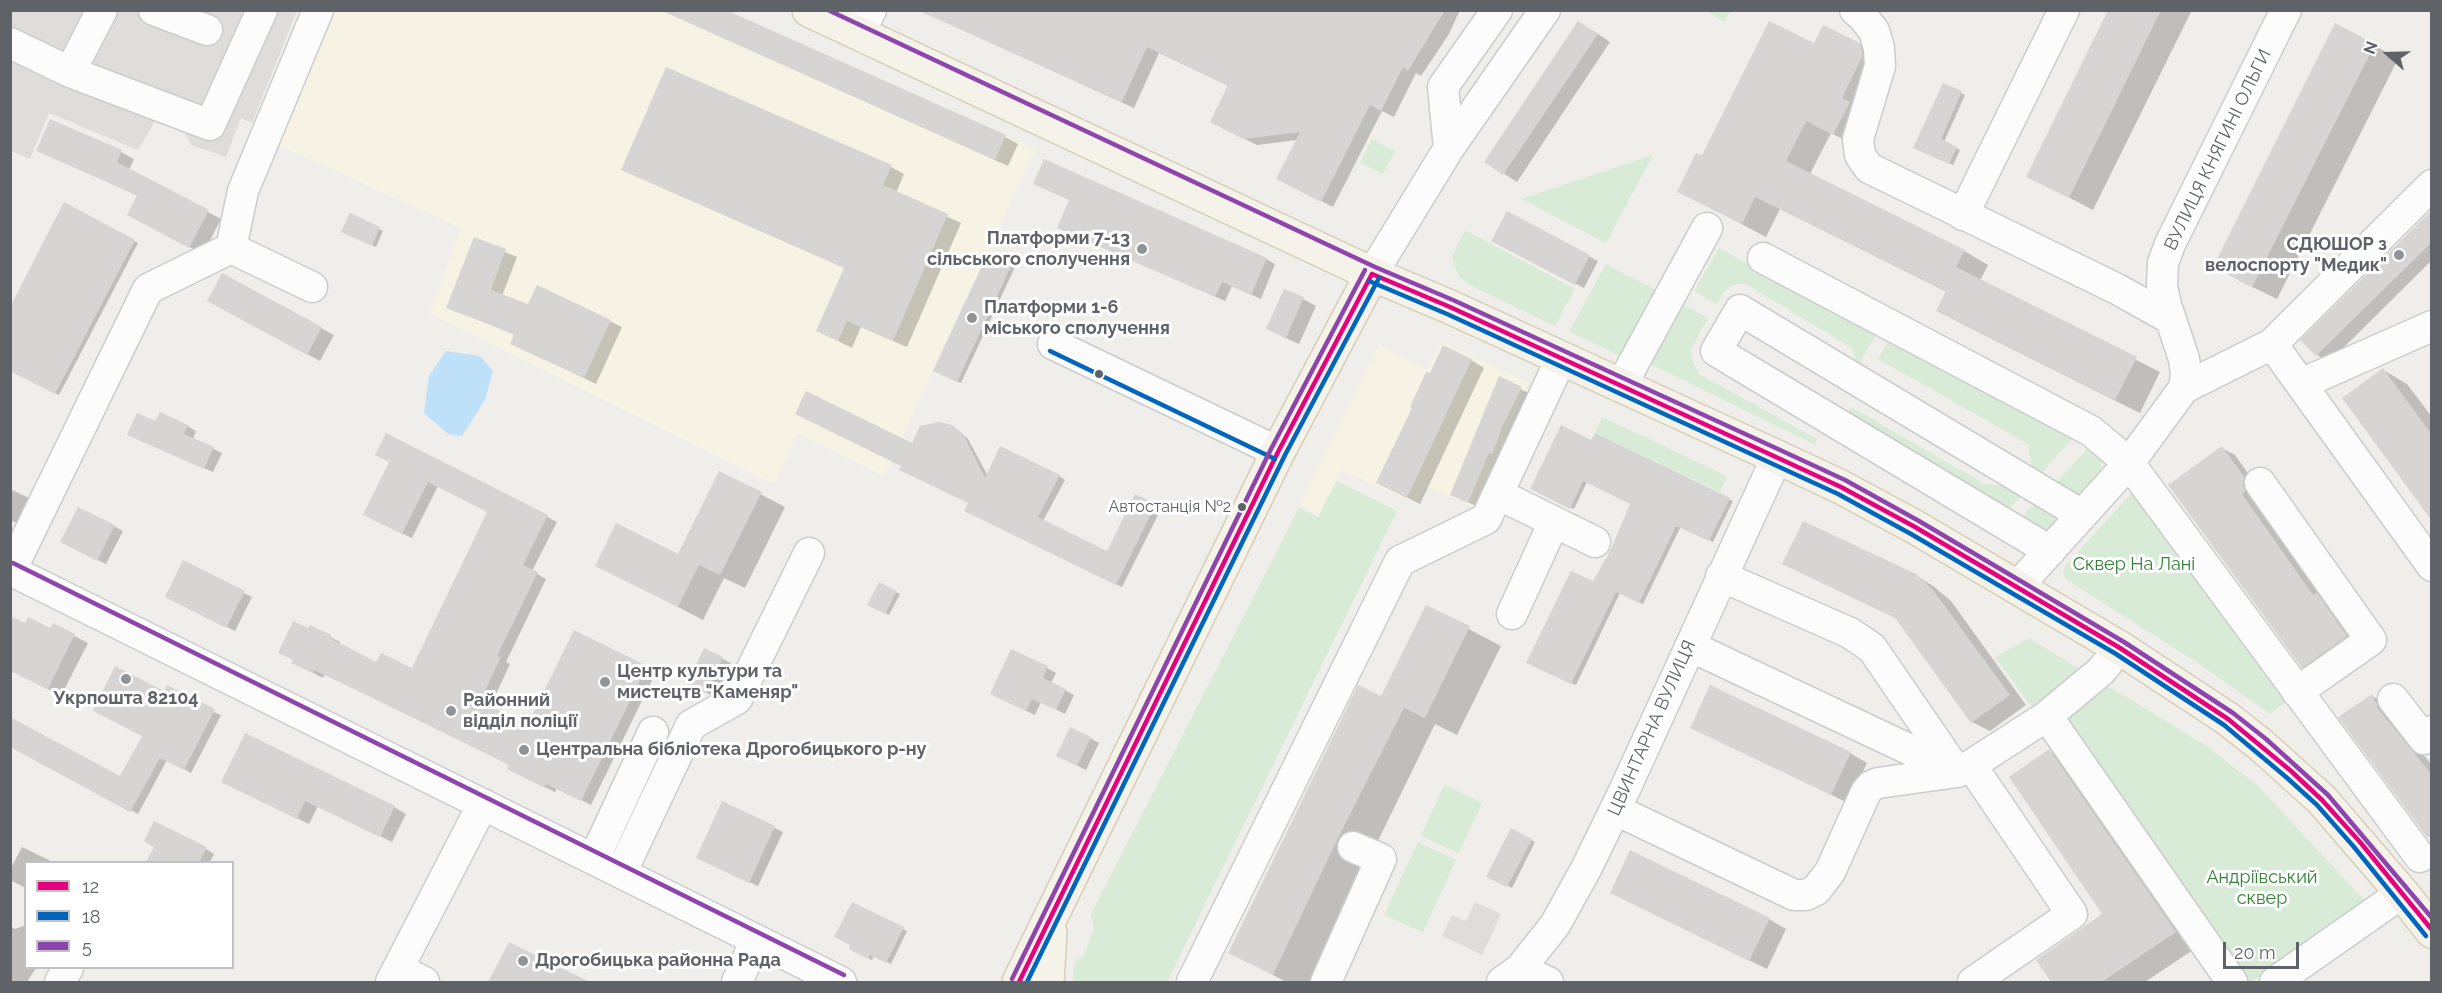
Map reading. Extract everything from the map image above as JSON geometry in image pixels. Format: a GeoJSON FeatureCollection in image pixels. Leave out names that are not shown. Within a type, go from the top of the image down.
{"type":"FeatureCollection","features":[{"type":"Feature","properties":{"kind":"main road"},"geometry":{"type":"LineString","coordinates":[[809,10],[865,22],[1372,274],[1450,307],[1777,457],[1841,487],[1906,522],[2120,648],[2228,719],[2261,745],[2322,800],[2432,931]]}},
{"type":"Feature","properties":{"kind":"main road"},"geometry":{"type":"LineString","coordinates":[[1026,982],[1050,919],[1278,452],[1372,274]]}},
{"type":"Feature","properties":{"kind":"street"},"geometry":{"type":"LineString","coordinates":[[70,72],[102,10]]}},
{"type":"Feature","properties":{"kind":"street"},"geometry":{"type":"LineString","coordinates":[[154,10],[207,30]]}},
{"type":"Feature","properties":{"kind":"street"},"geometry":{"type":"LineString","coordinates":[[10,43],[70,72],[210,125],[262,10]]}},
{"type":"Feature","properties":{"kind":"street"},"geometry":{"type":"LineString","coordinates":[[231,248],[243,191],[318,10]]}},
{"type":"Feature","properties":{"kind":"street"},"geometry":{"type":"LineString","coordinates":[[1449,148],[1443,87],[1497,10]]}},
{"type":"Feature","properties":{"kind":"street"},"geometry":{"type":"LineString","coordinates":[[1372,274],[1449,148],[1545,10]]}},
{"type":"Feature","properties":{"kind":"street"},"geometry":{"type":"LineString","coordinates":[[1855,10],[1874,31],[1880,48],[1880,66],[1858,139],[1860,155],[1869,168],[2116,289],[2169,318]]}},
{"type":"Feature","properties":{"kind":"street"},"geometry":{"type":"LineString","coordinates":[[1963,215],[2064,10]]}},
{"type":"Feature","properties":{"kind":"street","name":"ВУЛИЦЯ КНЯГИНІ ОЛЬГИ"},"geometry":{"type":"LineString","coordinates":[[2184,388],[2186,374],[2184,359],[2169,318],[2162,286],[2163,263],[2170,244],[2286,10]]}},
{"type":"Feature","properties":{"kind":"street"},"geometry":{"type":"LineString","coordinates":[[2017,587],[2129,463],[2184,388],[2272,344],[2432,185]]}},
{"type":"Feature","properties":{"kind":"street"},"geometry":{"type":"LineString","coordinates":[[1621,386],[1707,228]]}},
{"type":"Feature","properties":{"kind":"street"},"geometry":{"type":"LineString","coordinates":[[231,248],[312,287]]}},
{"type":"Feature","properties":{"kind":"street"},"geometry":{"type":"LineString","coordinates":[[231,248],[148,289],[11,570],[842,982]]}},
{"type":"Feature","properties":{"kind":"street"},"geometry":{"type":"LineString","coordinates":[[1762,258],[2091,431],[2129,463],[2420,857]]}},
{"type":"Feature","properties":{"kind":"street"},"geometry":{"type":"LineString","coordinates":[[2050,551],[1716,351],[1740,310],[2082,515]]}},
{"type":"Feature","properties":{"kind":"street"},"geometry":{"type":"LineString","coordinates":[[2301,384],[2432,326]]}},
{"type":"Feature","properties":{"kind":"street"},"geometry":{"type":"LineString","coordinates":[[1053,344],[1278,452]]}},
{"type":"Feature","properties":{"kind":"street"},"geometry":{"type":"LineString","coordinates":[[2272,344],[2432,566]]}},
{"type":"Feature","properties":{"kind":"street"},"geometry":{"type":"LineString","coordinates":[[1192,982],[1401,561],[1486,519],[1561,359]]}},
{"type":"Feature","properties":{"kind":"street","name":"ЦВИНТАРНА ВУЛИЦЯ"},"geometry":{"type":"LineString","coordinates":[[1511,976],[1555,925],[1616,810],[1777,457]]}},
{"type":"Feature","properties":{"kind":"street"},"geometry":{"type":"LineString","coordinates":[[2260,483],[2371,640],[2297,692]]}},
{"type":"Feature","properties":{"kind":"street"},"geometry":{"type":"LineString","coordinates":[[1498,494],[1595,542]]}},
{"type":"Feature","properties":{"kind":"street"},"geometry":{"type":"LineString","coordinates":[[1512,614],[1554,522]]}},
{"type":"Feature","properties":{"kind":"street"},"geometry":{"type":"LineString","coordinates":[[621,873],[691,725],[737,699],[808,553]]}},
{"type":"Feature","properties":{"kind":"street"},"geometry":{"type":"LineString","coordinates":[[1721,576],[1850,633],[1872,648],[2072,915],[1973,982]]}},
{"type":"Feature","properties":{"kind":"street"},"geometry":{"type":"LineString","coordinates":[[1690,646],[1964,769]]}},
{"type":"Feature","properties":{"kind":"street"},"geometry":{"type":"LineString","coordinates":[[1616,810],[1794,895],[1806,895],[1816,890],[1830,872],[1866,792],[1871,786],[1964,769],[2047,716],[2102,671],[2120,648]]}},
{"type":"Feature","properties":{"kind":"street"},"geometry":{"type":"LineString","coordinates":[[2392,699],[2424,739],[2432,731]]}},
{"type":"Feature","properties":{"kind":"street"},"geometry":{"type":"LineString","coordinates":[[2047,716],[2232,982]]}},
{"type":"Feature","properties":{"kind":"street"},"geometry":{"type":"LineString","coordinates":[[594,859],[653,732]]}},
{"type":"Feature","properties":{"kind":"street"},"geometry":{"type":"LineString","coordinates":[[424,982],[394,976],[483,804]]}},
{"type":"Feature","properties":{"kind":"street"},"geometry":{"type":"LineString","coordinates":[[1326,982],[1381,860],[1353,847]]}},
{"type":"Feature","properties":{"kind":"street"},"geometry":{"type":"LineString","coordinates":[[2275,982],[2402,893]]}},
{"type":"Feature","properties":{"kind":"street"},"geometry":{"type":"LineString","coordinates":[[736,982],[756,940]]}},
{"type":"Feature","properties":{"kind":"street"},"geometry":{"type":"LineString","coordinates":[[1511,976],[1548,982]]}},
{"type":"Feature","properties":{"kind":"shaded area"},"geometry":{"type":"Polygon","coordinates":[[[723,10],[1035,149],[884,476],[798,434],[774,484],[430,314],[461,228],[278,145],[332,11],[723,10]]]}},
{"type":"Feature","properties":{"kind":"shaded area"},"geometry":{"type":"Polygon","coordinates":[[[11,11],[297,11],[252,123],[241,118],[226,157],[191,145],[176,116],[161,111],[138,150],[49,113],[30,159],[11,151],[11,11]]]}},
{"type":"Feature","properties":{"kind":"shaded area"},"geometry":{"type":"Polygon","coordinates":[[[1442,342],[1528,383],[1474,507],[1426,486],[1418,504],[1341,470],[1319,514],[1299,504],[1379,345],[1428,370],[1442,342]]]}},
{"type":"Feature","properties":{"kind":"shaded area"},"geometry":{"type":"Polygon","coordinates":[[[1475,902],[1501,914],[1482,955],[1442,936],[1452,915],[1466,921],[1475,902]]]}},
{"type":"Feature","properties":{"kind":"green space"},"geometry":{"type":"Polygon","coordinates":[[[1710,10],[1731,11],[1724,22],[1709,13],[1710,10]]]}},
{"type":"Feature","properties":{"kind":"green space"},"geometry":{"type":"Polygon","coordinates":[[[1372,139],[1395,151],[1383,174],[1360,163],[1372,139]]]}},
{"type":"Feature","properties":{"kind":"green space"},"geometry":{"type":"Polygon","coordinates":[[[1653,155],[1606,243],[1521,199],[1653,155]]]}},
{"type":"Feature","properties":{"kind":"green space"},"geometry":{"type":"Polygon","coordinates":[[[1465,230],[1575,289],[1555,326],[1468,284],[1459,277],[1452,257],[1465,230]]]}},
{"type":"Feature","properties":{"kind":"green space"},"geometry":{"type":"Polygon","coordinates":[[[1719,248],[1877,333],[1857,368],[1852,348],[1749,286],[1742,283],[1732,285],[1724,292],[1717,304],[1694,291],[1719,248]]]}},
{"type":"Feature","properties":{"kind":"green space"},"geometry":{"type":"Polygon","coordinates":[[[1606,264],[1660,292],[1625,358],[1569,332],[1606,264]]]}},
{"type":"Feature","properties":{"kind":"green space"},"geometry":{"type":"Polygon","coordinates":[[[1680,303],[1708,318],[1691,350],[1693,362],[1699,374],[1817,439],[1814,444],[1648,363],[1680,303]]]}},
{"type":"Feature","properties":{"kind":"green space"},"geometry":{"type":"Polygon","coordinates":[[[1889,340],[2073,438],[2039,476],[2033,472],[2028,444],[1878,359],[1889,340]]]}},
{"type":"Feature","properties":{"kind":"green space"},"geometry":{"type":"Polygon","coordinates":[[[1851,407],[1985,484],[2015,487],[2025,492],[2006,512],[1846,416],[1851,407]]]}},
{"type":"Feature","properties":{"kind":"green space"},"geometry":{"type":"Polygon","coordinates":[[[1602,417],[1727,476],[1720,492],[1595,433],[1602,417]]]}},
{"type":"Feature","properties":{"kind":"green space"},"geometry":{"type":"Polygon","coordinates":[[[2087,449],[2101,458],[2101,469],[2081,492],[2075,495],[2055,484],[2087,449]]]}},
{"type":"Feature","properties":{"kind":"green space"},"geometry":{"type":"Polygon","coordinates":[[[1337,481],[1397,511],[1167,982],[1073,982],[1074,963],[1085,954],[1094,928],[1091,914],[1299,508],[1318,517],[1337,481]]]}},
{"type":"Feature","properties":{"kind":"green space","name":"Сквер На Лані"},"geometry":{"type":"Polygon","coordinates":[[[2137,487],[2292,697],[2270,714],[2201,665],[2067,580],[2063,574],[2065,566],[2137,487]]]}},
{"type":"Feature","properties":{"kind":"green space"},"geometry":{"type":"Polygon","coordinates":[[[2039,499],[2057,516],[2052,527],[2045,530],[2020,519],[2039,499]]]}},
{"type":"Feature","properties":{"kind":"green space"},"geometry":{"type":"Polygon","coordinates":[[[2029,638],[2084,672],[2035,711],[1995,657],[2029,638]]]}},
{"type":"Feature","properties":{"kind":"green space","name":"Андріївський сквер"},"geometry":{"type":"Polygon","coordinates":[[[2105,684],[2205,745],[2258,786],[2366,902],[2252,982],[2243,982],[2061,721],[2105,684]]]}},
{"type":"Feature","properties":{"kind":"green space"},"geometry":{"type":"Polygon","coordinates":[[[1444,785],[1482,803],[1459,853],[1421,836],[1444,785]]]}},
{"type":"Feature","properties":{"kind":"green space"},"geometry":{"type":"Polygon","coordinates":[[[1418,842],[1456,860],[1423,932],[1384,915],[1418,842]]]}},
{"type":"Feature","properties":{"kind":"water"},"geometry":{"type":"Polygon","coordinates":[[[446,351],[480,356],[493,371],[485,400],[462,436],[448,434],[424,413],[429,376],[446,351]]]}},
{"type":"Feature","properties":{"kind":"building"},"geometry":{"type":"Polygon","coordinates":[[[660,10],[726,10],[1006,135],[995,160],[660,10]]]}},
{"type":"Feature","properties":{"kind":"building"},"geometry":{"type":"Polygon","coordinates":[[[917,10],[1445,10],[1408,71],[1403,67],[1381,111],[1370,105],[1321,202],[1276,179],[1300,132],[1243,139],[1210,122],[1228,85],[1147,47],[1122,102],[917,10]]]}},
{"type":"Feature","properties":{"kind":"building"},"geometry":{"type":"Polygon","coordinates":[[[2108,10],[2161,10],[2069,198],[2026,177],[2108,10]]]}},
{"type":"Feature","properties":{"kind":"building"},"geometry":{"type":"Polygon","coordinates":[[[1578,21],[1598,34],[1503,175],[1484,162],[1578,21]]]}},
{"type":"Feature","properties":{"kind":"building"},"geometry":{"type":"Polygon","coordinates":[[[1769,21],[1814,43],[1823,25],[1860,43],[1862,51],[1862,57],[1842,98],[1850,102],[1833,135],[1806,121],[1786,161],[1965,250],[1956,267],[2137,357],[2115,400],[1936,311],[1946,291],[1755,197],[1742,224],[1677,192],[1696,153],[1702,155],[1769,21]]]}},
{"type":"Feature","properties":{"kind":"building"},"geometry":{"type":"Polygon","coordinates":[[[2335,23],[2375,44],[2252,287],[2213,267],[2335,23]]]}},
{"type":"Feature","properties":{"kind":"building"},"geometry":{"type":"Polygon","coordinates":[[[666,67],[892,165],[883,185],[948,214],[893,341],[847,321],[838,341],[816,331],[844,268],[621,170],[666,67]]]}},
{"type":"Feature","properties":{"kind":"building"},"geometry":{"type":"Polygon","coordinates":[[[1943,83],[1962,91],[1941,139],[1957,147],[1949,164],[1913,148],[1943,83]]]}},
{"type":"Feature","properties":{"kind":"building"},"geometry":{"type":"Polygon","coordinates":[[[50,119],[122,150],[117,162],[209,210],[189,248],[127,215],[137,195],[36,151],[50,119]]]}},
{"type":"Feature","properties":{"kind":"building"},"geometry":{"type":"Polygon","coordinates":[[[1044,159],[1267,258],[1251,295],[1222,282],[1215,297],[1057,228],[1069,200],[1033,184],[1044,159]]]}},
{"type":"Feature","properties":{"kind":"building"},"geometry":{"type":"Polygon","coordinates":[[[64,202],[135,240],[55,394],[10,371],[10,307],[64,202]]]}},
{"type":"Feature","properties":{"kind":"building"},"geometry":{"type":"Polygon","coordinates":[[[2432,210],[2432,242],[2316,356],[2300,340],[2432,210]]]}},
{"type":"Feature","properties":{"kind":"building"},"geometry":{"type":"Polygon","coordinates":[[[1507,211],[1590,255],[1575,285],[1491,241],[1507,211]]]}},
{"type":"Feature","properties":{"kind":"building"},"geometry":{"type":"Polygon","coordinates":[[[350,213],[380,227],[372,246],[341,232],[350,213]]]}},
{"type":"Feature","properties":{"kind":"building"},"geometry":{"type":"Polygon","coordinates":[[[474,237],[506,249],[491,290],[528,304],[537,285],[611,320],[584,378],[510,344],[514,334],[446,308],[474,237]]]}},
{"type":"Feature","properties":{"kind":"building","name":"Платформи 1-6 міського сполучення"},"geometry":{"type":"Polygon","coordinates":[[[988,253],[1012,264],[957,382],[933,371],[988,253]]]}},
{"type":"Feature","properties":{"kind":"building"},"geometry":{"type":"Polygon","coordinates":[[[222,273],[322,327],[307,355],[207,301],[222,273]]]}},
{"type":"Feature","properties":{"kind":"building"},"geometry":{"type":"Polygon","coordinates":[[[1284,289],[1304,297],[1286,338],[1266,329],[1284,289]]]}},
{"type":"Feature","properties":{"kind":"building"},"geometry":{"type":"Polygon","coordinates":[[[1443,345],[1472,359],[1407,498],[1376,483],[1412,408],[1410,407],[1426,372],[1430,373],[1443,345]]]}},
{"type":"Feature","properties":{"kind":"building"},"geometry":{"type":"Polygon","coordinates":[[[2383,368],[2432,435],[2432,521],[2342,398],[2383,368]]]}},
{"type":"Feature","properties":{"kind":"building"},"geometry":{"type":"Polygon","coordinates":[[[1499,376],[1522,387],[1492,454],[1489,453],[1468,503],[1450,495],[1499,376]]]}},
{"type":"Feature","properties":{"kind":"building"},"geometry":{"type":"Polygon","coordinates":[[[806,391],[912,443],[920,426],[939,422],[952,425],[963,434],[985,478],[1000,446],[1060,475],[1038,517],[1107,551],[1135,494],[1156,504],[1116,585],[964,511],[968,503],[899,470],[901,466],[795,414],[806,391]]]}},
{"type":"Feature","properties":{"kind":"building"},"geometry":{"type":"Polygon","coordinates":[[[160,412],[188,425],[184,434],[214,447],[204,469],[127,435],[137,413],[155,421],[160,412]]]}},
{"type":"Feature","properties":{"kind":"building"},"geometry":{"type":"Polygon","coordinates":[[[1561,425],[1591,440],[1595,433],[1730,498],[1709,541],[1676,526],[1639,603],[1616,592],[1571,684],[1526,663],[1571,571],[1593,581],[1611,549],[1630,504],[1583,481],[1570,509],[1530,489],[1561,425]]]}},
{"type":"Feature","properties":{"kind":"building"},"geometry":{"type":"Polygon","coordinates":[[[386,433],[548,515],[523,565],[538,572],[497,656],[501,657],[480,701],[528,724],[574,630],[647,666],[581,801],[546,784],[545,788],[507,769],[509,765],[484,752],[314,670],[313,673],[291,663],[293,660],[278,653],[293,621],[308,628],[310,625],[331,635],[330,638],[376,662],[381,653],[412,668],[487,512],[428,482],[402,534],[363,515],[389,462],[375,455],[386,433]]]}},
{"type":"Feature","properties":{"kind":"building"},"geometry":{"type":"Polygon","coordinates":[[[2222,446],[2244,477],[2245,492],[2242,494],[2313,595],[2317,593],[2347,636],[2302,668],[2168,485],[2222,446]]]}},
{"type":"Feature","properties":{"kind":"building"},"geometry":{"type":"Polygon","coordinates":[[[719,471],[762,492],[720,575],[699,565],[678,607],[595,566],[616,523],[678,554],[719,471]]]}},
{"type":"Feature","properties":{"kind":"building"},"geometry":{"type":"Polygon","coordinates":[[[78,507],[115,525],[97,561],[60,542],[78,507]]]}},
{"type":"Feature","properties":{"kind":"building"},"geometry":{"type":"Polygon","coordinates":[[[1803,521],[1916,574],[1933,590],[2010,695],[1971,723],[1895,618],[1782,564],[1803,521]]]}},
{"type":"Feature","properties":{"kind":"building"},"geometry":{"type":"Polygon","coordinates":[[[183,560],[245,591],[226,628],[165,597],[183,560]]]}},
{"type":"Feature","properties":{"kind":"building"},"geometry":{"type":"Polygon","coordinates":[[[879,582],[897,591],[885,614],[867,605],[879,582]]]}},
{"type":"Feature","properties":{"kind":"building"},"geometry":{"type":"Polygon","coordinates":[[[1426,605],[1470,626],[1425,718],[1404,708],[1337,840],[1273,975],[1228,953],[1358,685],[1381,696],[1426,605]]]}},
{"type":"Feature","properties":{"kind":"building"},"geometry":{"type":"Polygon","coordinates":[[[10,616],[25,623],[28,617],[50,628],[53,623],[75,634],[48,689],[10,671],[10,616]]]}},
{"type":"Feature","properties":{"kind":"building"},"geometry":{"type":"Polygon","coordinates":[[[704,648],[723,657],[706,693],[687,684],[704,648]]]}},
{"type":"Feature","properties":{"kind":"building"},"geometry":{"type":"Polygon","coordinates":[[[1011,649],[1048,666],[1043,678],[1066,689],[1056,710],[1032,699],[1026,711],[990,694],[1011,649]]]}},
{"type":"Feature","properties":{"kind":"building"},"geometry":{"type":"Polygon","coordinates":[[[115,666],[164,691],[167,685],[215,709],[184,770],[160,758],[130,812],[10,747],[10,717],[120,776],[142,736],[93,711],[115,666]]]}},
{"type":"Feature","properties":{"kind":"building"},"geometry":{"type":"Polygon","coordinates":[[[1710,685],[1851,752],[1831,795],[1690,728],[1710,685]]]}},
{"type":"Feature","properties":{"kind":"building"},"geometry":{"type":"Polygon","coordinates":[[[2372,694],[2379,710],[2432,775],[2432,837],[2427,837],[2338,717],[2372,694]]]}},
{"type":"Feature","properties":{"kind":"building"},"geometry":{"type":"Polygon","coordinates":[[[1070,727],[1091,737],[1077,766],[1056,756],[1070,727]]]}},
{"type":"Feature","properties":{"kind":"building"},"geometry":{"type":"Polygon","coordinates":[[[245,733],[395,806],[380,837],[305,801],[297,819],[221,782],[245,733]]]}},
{"type":"Feature","properties":{"kind":"building"},"geometry":{"type":"Polygon","coordinates":[[[2049,749],[2176,932],[2102,982],[2051,982],[2036,960],[2102,914],[2009,777],[2049,749]]]}},
{"type":"Feature","properties":{"kind":"building"},"geometry":{"type":"Polygon","coordinates":[[[722,801],[775,826],[749,883],[696,858],[722,801]]]}},
{"type":"Feature","properties":{"kind":"building"},"geometry":{"type":"Polygon","coordinates":[[[154,821],[207,847],[200,861],[147,861],[154,847],[144,841],[154,821]]]}},
{"type":"Feature","properties":{"kind":"building"},"geometry":{"type":"Polygon","coordinates":[[[1511,828],[1532,839],[1507,887],[1486,877],[1511,828]]]}},
{"type":"Feature","properties":{"kind":"building"},"geometry":{"type":"Polygon","coordinates":[[[1630,850],[1770,918],[1749,961],[1610,893],[1630,850]]]}},
{"type":"Feature","properties":{"kind":"building"},"geometry":{"type":"Polygon","coordinates":[[[852,902],[904,927],[886,963],[870,955],[868,959],[849,949],[850,945],[834,937],[852,902]]]}},
{"type":"Feature","properties":{"kind":"building","name":"Дрогобицька районна Рада"},"geometry":{"type":"Polygon","coordinates":[[[509,942],[590,982],[488,982],[509,942]]]}},
{"type":"Feature","properties":{"kind":"transit line","name":"5"},"geometry":{"type":"LineString","coordinates":[[828,10],[1375,267],[1453,300],[1845,480],[1919,521],[2124,642],[2233,713],[2266,739],[2328,795],[2432,918]]}},
{"type":"Feature","properties":{"kind":"transit line","name":"5"},"geometry":{"type":"LineString","coordinates":[[1012,979],[1271,449],[1365,270]]}},
{"type":"Feature","properties":{"kind":"transit line","name":"12"},"geometry":{"type":"LineString","coordinates":[[1372,274],[1450,307],[1841,487],[1915,527],[2120,648],[2228,719],[2291,771],[2322,800],[2360,842],[2432,930]]}},
{"type":"Feature","properties":{"kind":"transit line","name":"12"},"geometry":{"type":"LineString","coordinates":[[1019,982],[1278,452],[1372,274]]}},
{"type":"Feature","properties":{"kind":"transit line","name":"18"},"geometry":{"type":"LineString","coordinates":[[1027,982],[1285,455],[1379,278]]}},
{"type":"Feature","properties":{"kind":"transit line","name":"18"},"geometry":{"type":"LineString","coordinates":[[1369,281],[1447,314],[1838,494],[2116,654],[2224,725],[2317,805],[2426,936]]}},
{"type":"Feature","properties":{"kind":"transit line","name":"18"},"geometry":{"type":"LineString","coordinates":[[1050,351],[1275,459]]}},
{"type":"Feature","properties":{"kind":"transit line","name":"5"},"geometry":{"type":"LineString","coordinates":[[13,563],[844,975]]}},
{"type":"Feature","properties":{"kind":"place","name":"Платформи 7-13 сільського сполучення"},"geometry":{"type":"Point","coordinates":[1142,249]}},
{"type":"Feature","properties":{"kind":"place","name":"СДЮШОР з велоспорту \"Медик\""},"geometry":{"type":"Point","coordinates":[2399,255]}},
{"type":"Feature","properties":{"kind":"place","name":"Платформи 1-6 міського сполучення"},"geometry":{"type":"Point","coordinates":[972,318]}},
{"type":"Feature","properties":{"kind":"place","name":"Автостанція №2"},"geometry":{"type":"Point","coordinates":[1242,507]}},
{"type":"Feature","properties":{"kind":"place","name":"Укрпошта 82104"},"geometry":{"type":"Point","coordinates":[126,679]}},
{"type":"Feature","properties":{"kind":"place","name":"Центр культури та мистецтв \"Каменяр\""},"geometry":{"type":"Point","coordinates":[605,682]}},
{"type":"Feature","properties":{"kind":"place","name":"Районний відділ поліції"},"geometry":{"type":"Point","coordinates":[451,711]}},
{"type":"Feature","properties":{"kind":"place","name":"Центральна бібліотека Дрогобицького р-ну"},"geometry":{"type":"Point","coordinates":[524,750]}},
{"type":"Feature","properties":{"kind":"place","name":"Дрогобицька районна Рада"},"geometry":{"type":"Point","coordinates":[523,961]}}]}
